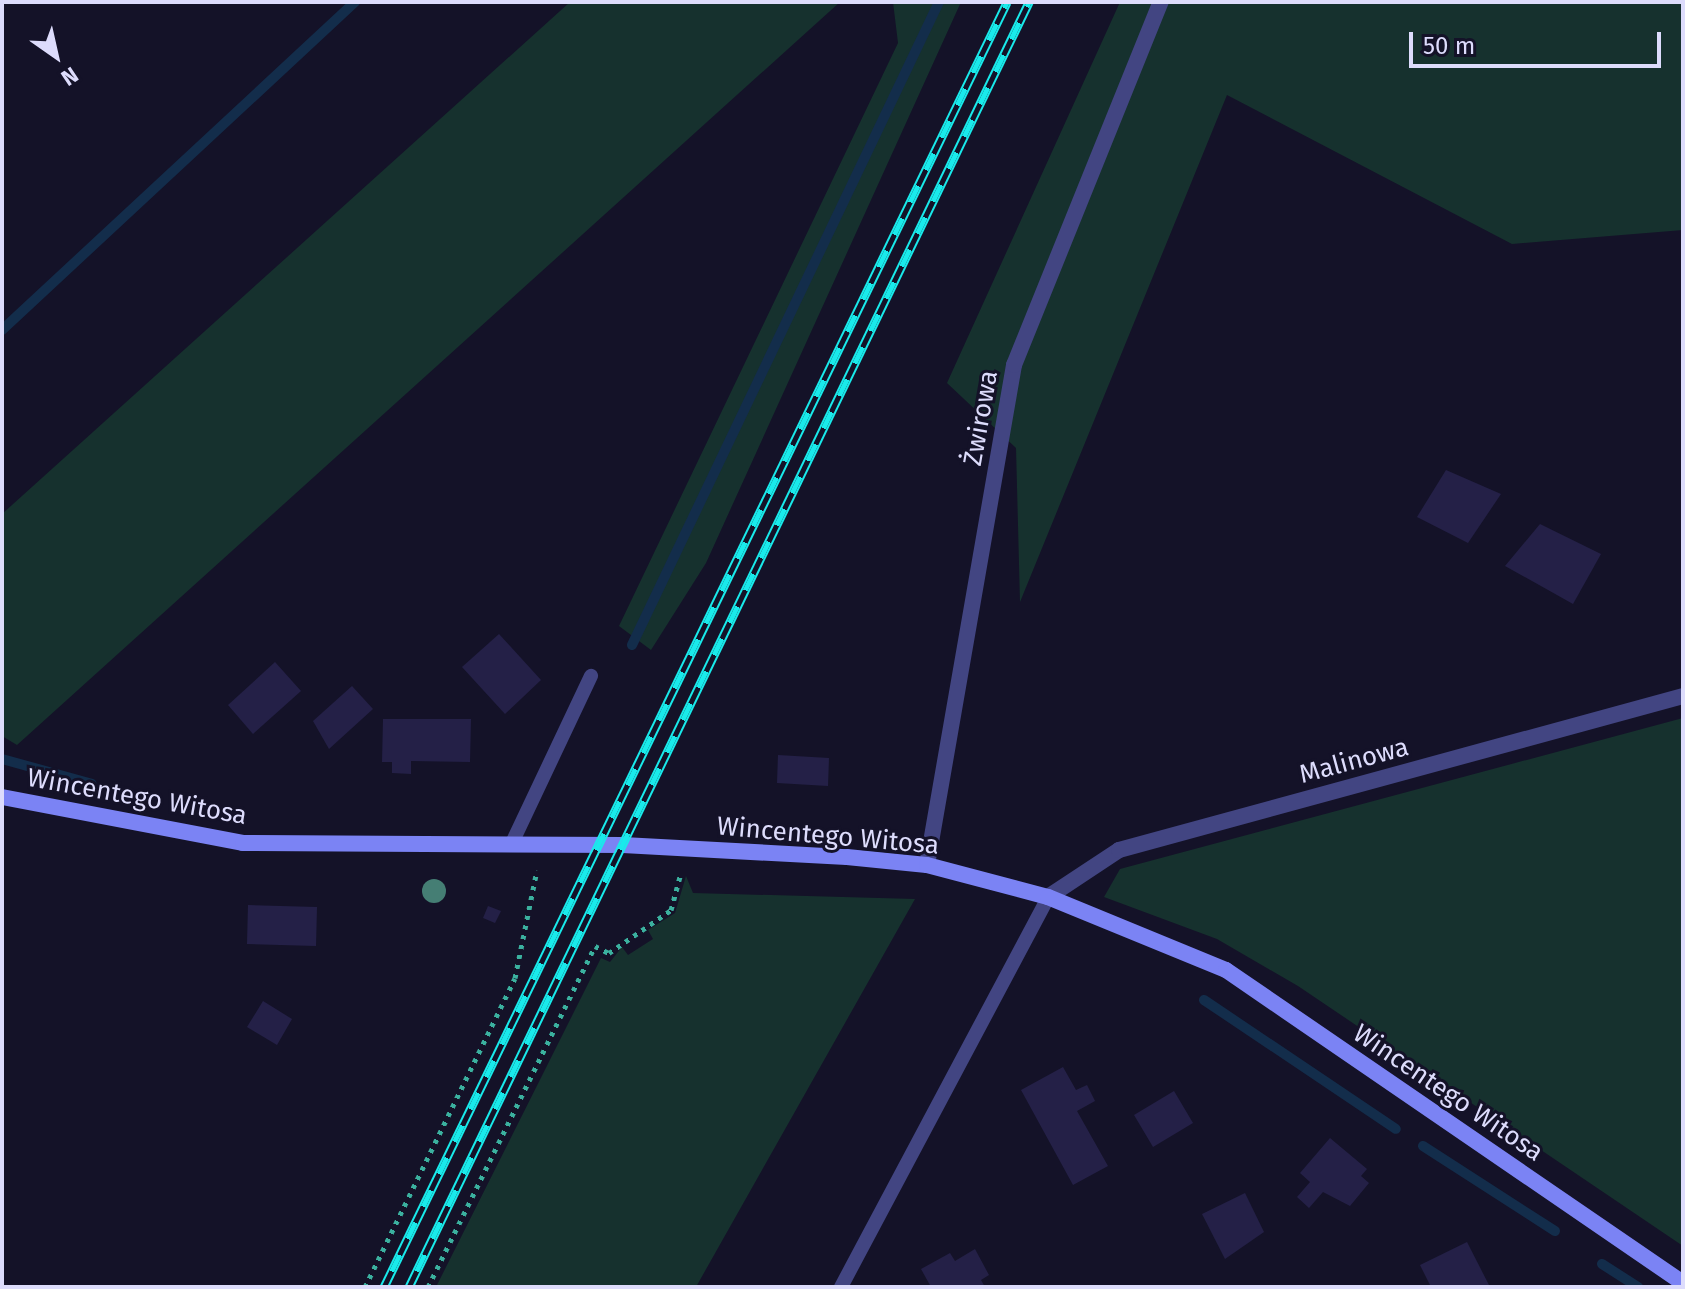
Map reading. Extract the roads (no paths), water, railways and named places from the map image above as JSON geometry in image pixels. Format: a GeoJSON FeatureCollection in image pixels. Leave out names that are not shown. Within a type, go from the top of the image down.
{"type":"FeatureCollection","features":[{"type":"Feature","properties":{"kind":"street","name":"Żwirowa"},"geometry":{"type":"LineString","coordinates":[[927,865],[1014,365],[1161,2]]}},
{"type":"Feature","properties":{"kind":"street","name":"Malinowa"},"geometry":{"type":"LineString","coordinates":[[1048,897],[1119,850],[1683,696]]}},
{"type":"Feature","properties":{"kind":"street","name":"Wincentego Witosa"},"geometry":{"type":"LineString","coordinates":[[2,797],[243,843],[512,843],[927,865],[1048,897],[1226,970],[1683,1283]]}},
{"type":"Feature","properties":{"kind":"lane"},"geometry":{"type":"LineString","coordinates":[[512,843],[591,676]]}},
{"type":"Feature","properties":{"kind":"lane"},"geometry":{"type":"LineString","coordinates":[[841,1287],[1048,897]]}},
{"type":"Feature","properties":{"kind":"waterway"},"geometry":{"type":"LineString","coordinates":[[2,330],[355,2]]}},
{"type":"Feature","properties":{"kind":"waterway"},"geometry":{"type":"LineString","coordinates":[[632,645],[939,2]]}},
{"type":"Feature","properties":{"kind":"waterway"},"geometry":{"type":"LineString","coordinates":[[2,759],[92,784]]}},
{"type":"Feature","properties":{"kind":"waterway"},"geometry":{"type":"LineString","coordinates":[[1204,1000],[1396,1129]]}},
{"type":"Feature","properties":{"kind":"waterway"},"geometry":{"type":"LineString","coordinates":[[1423,1146],[1555,1231]]}},
{"type":"Feature","properties":{"kind":"waterway"},"geometry":{"type":"LineString","coordinates":[[1602,1264],[1638,1287]]}},
{"type":"Feature","properties":{"kind":"railway"},"geometry":{"type":"LineString","coordinates":[[384,1287],[1007,2]]}},
{"type":"Feature","properties":{"kind":"railway"},"geometry":{"type":"LineString","coordinates":[[409,1287],[1029,2]]}}]}
